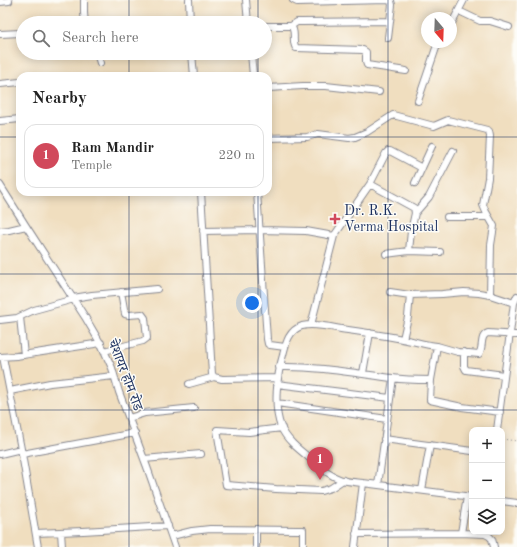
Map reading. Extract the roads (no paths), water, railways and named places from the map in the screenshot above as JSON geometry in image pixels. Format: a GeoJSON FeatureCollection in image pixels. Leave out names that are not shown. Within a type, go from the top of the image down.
{"type":"FeatureCollection","features":[{"type":"Feature","properties":{"kind":"street"},"geometry":{"type":"LineString","coordinates":[[84,0],[84,16]]}},
{"type":"Feature","properties":{"kind":"street"},"geometry":{"type":"LineString","coordinates":[[189,0],[190,16]]}},
{"type":"Feature","properties":{"kind":"street"},"geometry":{"type":"LineString","coordinates":[[246,0],[247,16]]}},
{"type":"Feature","properties":{"kind":"street"},"geometry":{"type":"LineString","coordinates":[[293,0],[297,2],[389,0],[392,2],[392,5],[388,38]]}},
{"type":"Feature","properties":{"kind":"street"},"geometry":{"type":"LineString","coordinates":[[457,14],[464,0]]}},
{"type":"Feature","properties":{"kind":"street"},"geometry":{"type":"LineString","coordinates":[[0,2],[9,1]]}},
{"type":"Feature","properties":{"kind":"street"},"geometry":{"type":"LineString","coordinates":[[459,11],[480,21],[490,21],[509,27]]}},
{"type":"Feature","properties":{"kind":"street"},"geometry":{"type":"LineString","coordinates":[[272,26],[291,26],[300,22],[390,21]]}},
{"type":"Feature","properties":{"kind":"street"},"geometry":{"type":"LineString","coordinates":[[291,26],[294,30],[294,46],[296,48],[363,50],[366,52],[367,65],[406,71]]}},
{"type":"Feature","properties":{"kind":"street"},"geometry":{"type":"LineString","coordinates":[[0,34],[16,33]]}},
{"type":"Feature","properties":{"kind":"street"},"geometry":{"type":"LineString","coordinates":[[418,101],[436,48]]}},
{"type":"Feature","properties":{"kind":"street"},"geometry":{"type":"LineString","coordinates":[[193,60],[194,72]]}},
{"type":"Feature","properties":{"kind":"street"},"geometry":{"type":"LineString","coordinates":[[252,60],[253,72]]}},
{"type":"Feature","properties":{"kind":"street"},"geometry":{"type":"LineString","coordinates":[[0,84],[16,82]]}},
{"type":"Feature","properties":{"kind":"street"},"geometry":{"type":"LineString","coordinates":[[272,88],[326,86],[379,92]]}},
{"type":"Feature","properties":{"kind":"street"},"geometry":{"type":"LineString","coordinates":[[272,138],[305,137],[318,134],[349,138],[355,137],[367,132],[393,114],[434,126],[448,120],[489,131],[488,178],[483,205],[484,210],[494,226],[491,245],[490,295]]}},
{"type":"Feature","properties":{"kind":"street"},"geometry":{"type":"LineString","coordinates":[[0,121],[16,119]]}},
{"type":"Feature","properties":{"kind":"street"},"geometry":{"type":"LineString","coordinates":[[414,183],[432,146]]}},
{"type":"Feature","properties":{"kind":"street"},"geometry":{"type":"LineString","coordinates":[[311,325],[334,236],[370,184],[386,153],[389,151],[422,168]]}},
{"type":"Feature","properties":{"kind":"street"},"geometry":{"type":"LineString","coordinates":[[409,251],[415,213],[429,197],[453,151]]}},
{"type":"Feature","properties":{"kind":"street"},"geometry":{"type":"LineString","coordinates":[[370,184],[412,206],[415,213]]}},
{"type":"Feature","properties":{"kind":"street","name":"चेशायर होम रोड"},"geometry":{"type":"LineString","coordinates":[[0,185],[101,344],[112,368],[175,547]]}},
{"type":"Feature","properties":{"kind":"street"},"geometry":{"type":"LineString","coordinates":[[201,196],[212,374],[214,377]]}},
{"type":"Feature","properties":{"kind":"street"},"geometry":{"type":"LineString","coordinates":[[257,196],[267,341],[270,345],[285,347]]}},
{"type":"Feature","properties":{"kind":"street"},"geometry":{"type":"LineString","coordinates":[[447,217],[488,217]]}},
{"type":"Feature","properties":{"kind":"street"},"geometry":{"type":"LineString","coordinates":[[0,231],[26,226]]}},
{"type":"Feature","properties":{"kind":"street"},"geometry":{"type":"LineString","coordinates":[[203,231],[306,231],[334,236]]}},
{"type":"Feature","properties":{"kind":"street"},"geometry":{"type":"LineString","coordinates":[[386,254],[409,251],[440,252]]}},
{"type":"Feature","properties":{"kind":"street"},"geometry":{"type":"LineString","coordinates":[[0,320],[20,317],[34,310],[92,295],[157,289]]}},
{"type":"Feature","properties":{"kind":"street"},"geometry":{"type":"LineString","coordinates":[[104,351],[143,341],[147,338],[144,316],[142,314],[125,314],[121,292]]}},
{"type":"Feature","properties":{"kind":"street"},"geometry":{"type":"LineString","coordinates":[[390,292],[410,295],[464,292],[490,295],[514,303]]}},
{"type":"Feature","properties":{"kind":"street"},"geometry":{"type":"LineString","coordinates":[[403,339],[408,316],[410,295]]}},
{"type":"Feature","properties":{"kind":"street"},"geometry":{"type":"LineString","coordinates":[[498,427],[509,335],[514,303],[517,296]]}},
{"type":"Feature","properties":{"kind":"street"},"geometry":{"type":"LineString","coordinates":[[20,317],[24,355]]}},
{"type":"Feature","properties":{"kind":"street"},"geometry":{"type":"LineString","coordinates":[[469,497],[343,480],[328,474],[296,447],[282,428],[277,403],[277,381],[279,367],[290,334],[302,326],[317,325],[370,333],[425,345],[480,354],[483,337],[487,333],[517,335]]}},
{"type":"Feature","properties":{"kind":"street"},"geometry":{"type":"LineString","coordinates":[[362,373],[370,333]]}},
{"type":"Feature","properties":{"kind":"street"},"geometry":{"type":"LineString","coordinates":[[38,547],[22,451],[2,357],[101,344]]}},
{"type":"Feature","properties":{"kind":"street"},"geometry":{"type":"LineString","coordinates":[[437,346],[431,380],[430,400],[462,408],[500,412]]}},
{"type":"Feature","properties":{"kind":"street"},"geometry":{"type":"LineString","coordinates":[[464,352],[464,366],[466,370],[504,375]]}},
{"type":"Feature","properties":{"kind":"street"},"geometry":{"type":"LineString","coordinates":[[279,367],[308,368],[362,373],[393,378],[431,380]]}},
{"type":"Feature","properties":{"kind":"street"},"geometry":{"type":"LineString","coordinates":[[10,391],[50,383],[114,376]]}},
{"type":"Feature","properties":{"kind":"street"},"geometry":{"type":"LineString","coordinates":[[189,384],[214,377],[222,379],[277,381],[390,398]]}},
{"type":"Feature","properties":{"kind":"street"},"geometry":{"type":"LineString","coordinates":[[378,485],[393,378]]}},
{"type":"Feature","properties":{"kind":"street"},"geometry":{"type":"LineString","coordinates":[[277,403],[387,419]]}},
{"type":"Feature","properties":{"kind":"street"},"geometry":{"type":"LineString","coordinates":[[129,418],[145,413],[194,408]]}},
{"type":"Feature","properties":{"kind":"street"},"geometry":{"type":"LineString","coordinates":[[282,428],[249,432],[217,430],[226,484],[276,489],[321,491],[332,488],[343,480]]}},
{"type":"Feature","properties":{"kind":"street"},"geometry":{"type":"LineString","coordinates":[[0,454],[135,433]]}},
{"type":"Feature","properties":{"kind":"street"},"geometry":{"type":"LineString","coordinates":[[384,439],[469,451]]}},
{"type":"Feature","properties":{"kind":"street"},"geometry":{"type":"LineString","coordinates":[[422,490],[430,445]]}},
{"type":"Feature","properties":{"kind":"street"},"geometry":{"type":"LineString","coordinates":[[144,459],[201,454]]}},
{"type":"Feature","properties":{"kind":"street"},"geometry":{"type":"LineString","coordinates":[[355,547],[363,483]]}},
{"type":"Feature","properties":{"kind":"street"},"geometry":{"type":"LineString","coordinates":[[461,533],[470,499]]}},
{"type":"Feature","properties":{"kind":"street"},"geometry":{"type":"LineString","coordinates":[[505,501],[517,503]]}},
{"type":"Feature","properties":{"kind":"street"},"geometry":{"type":"LineString","coordinates":[[36,533],[168,526]]}},
{"type":"Feature","properties":{"kind":"street"},"geometry":{"type":"LineString","coordinates":[[172,536],[206,529],[303,530],[303,547]]}},
{"type":"Feature","properties":{"kind":"street"},"geometry":{"type":"LineString","coordinates":[[256,529],[256,547]]}},
{"type":"Feature","properties":{"kind":"street"},"geometry":{"type":"LineString","coordinates":[[62,532],[62,547]]}},
{"type":"Feature","properties":{"kind":"street"},"geometry":{"type":"LineString","coordinates":[[356,534],[485,534],[492,539],[494,547]]}},
{"type":"Feature","properties":{"kind":"place","name":"Dr. R.K. Verma Hospital"},"geometry":{"type":"Point","coordinates":[335,219]}},
{"type":"Feature","properties":{"kind":"place","name":"Ram Mandir"},"geometry":{"type":"Point","coordinates":[320,480]}}]}
